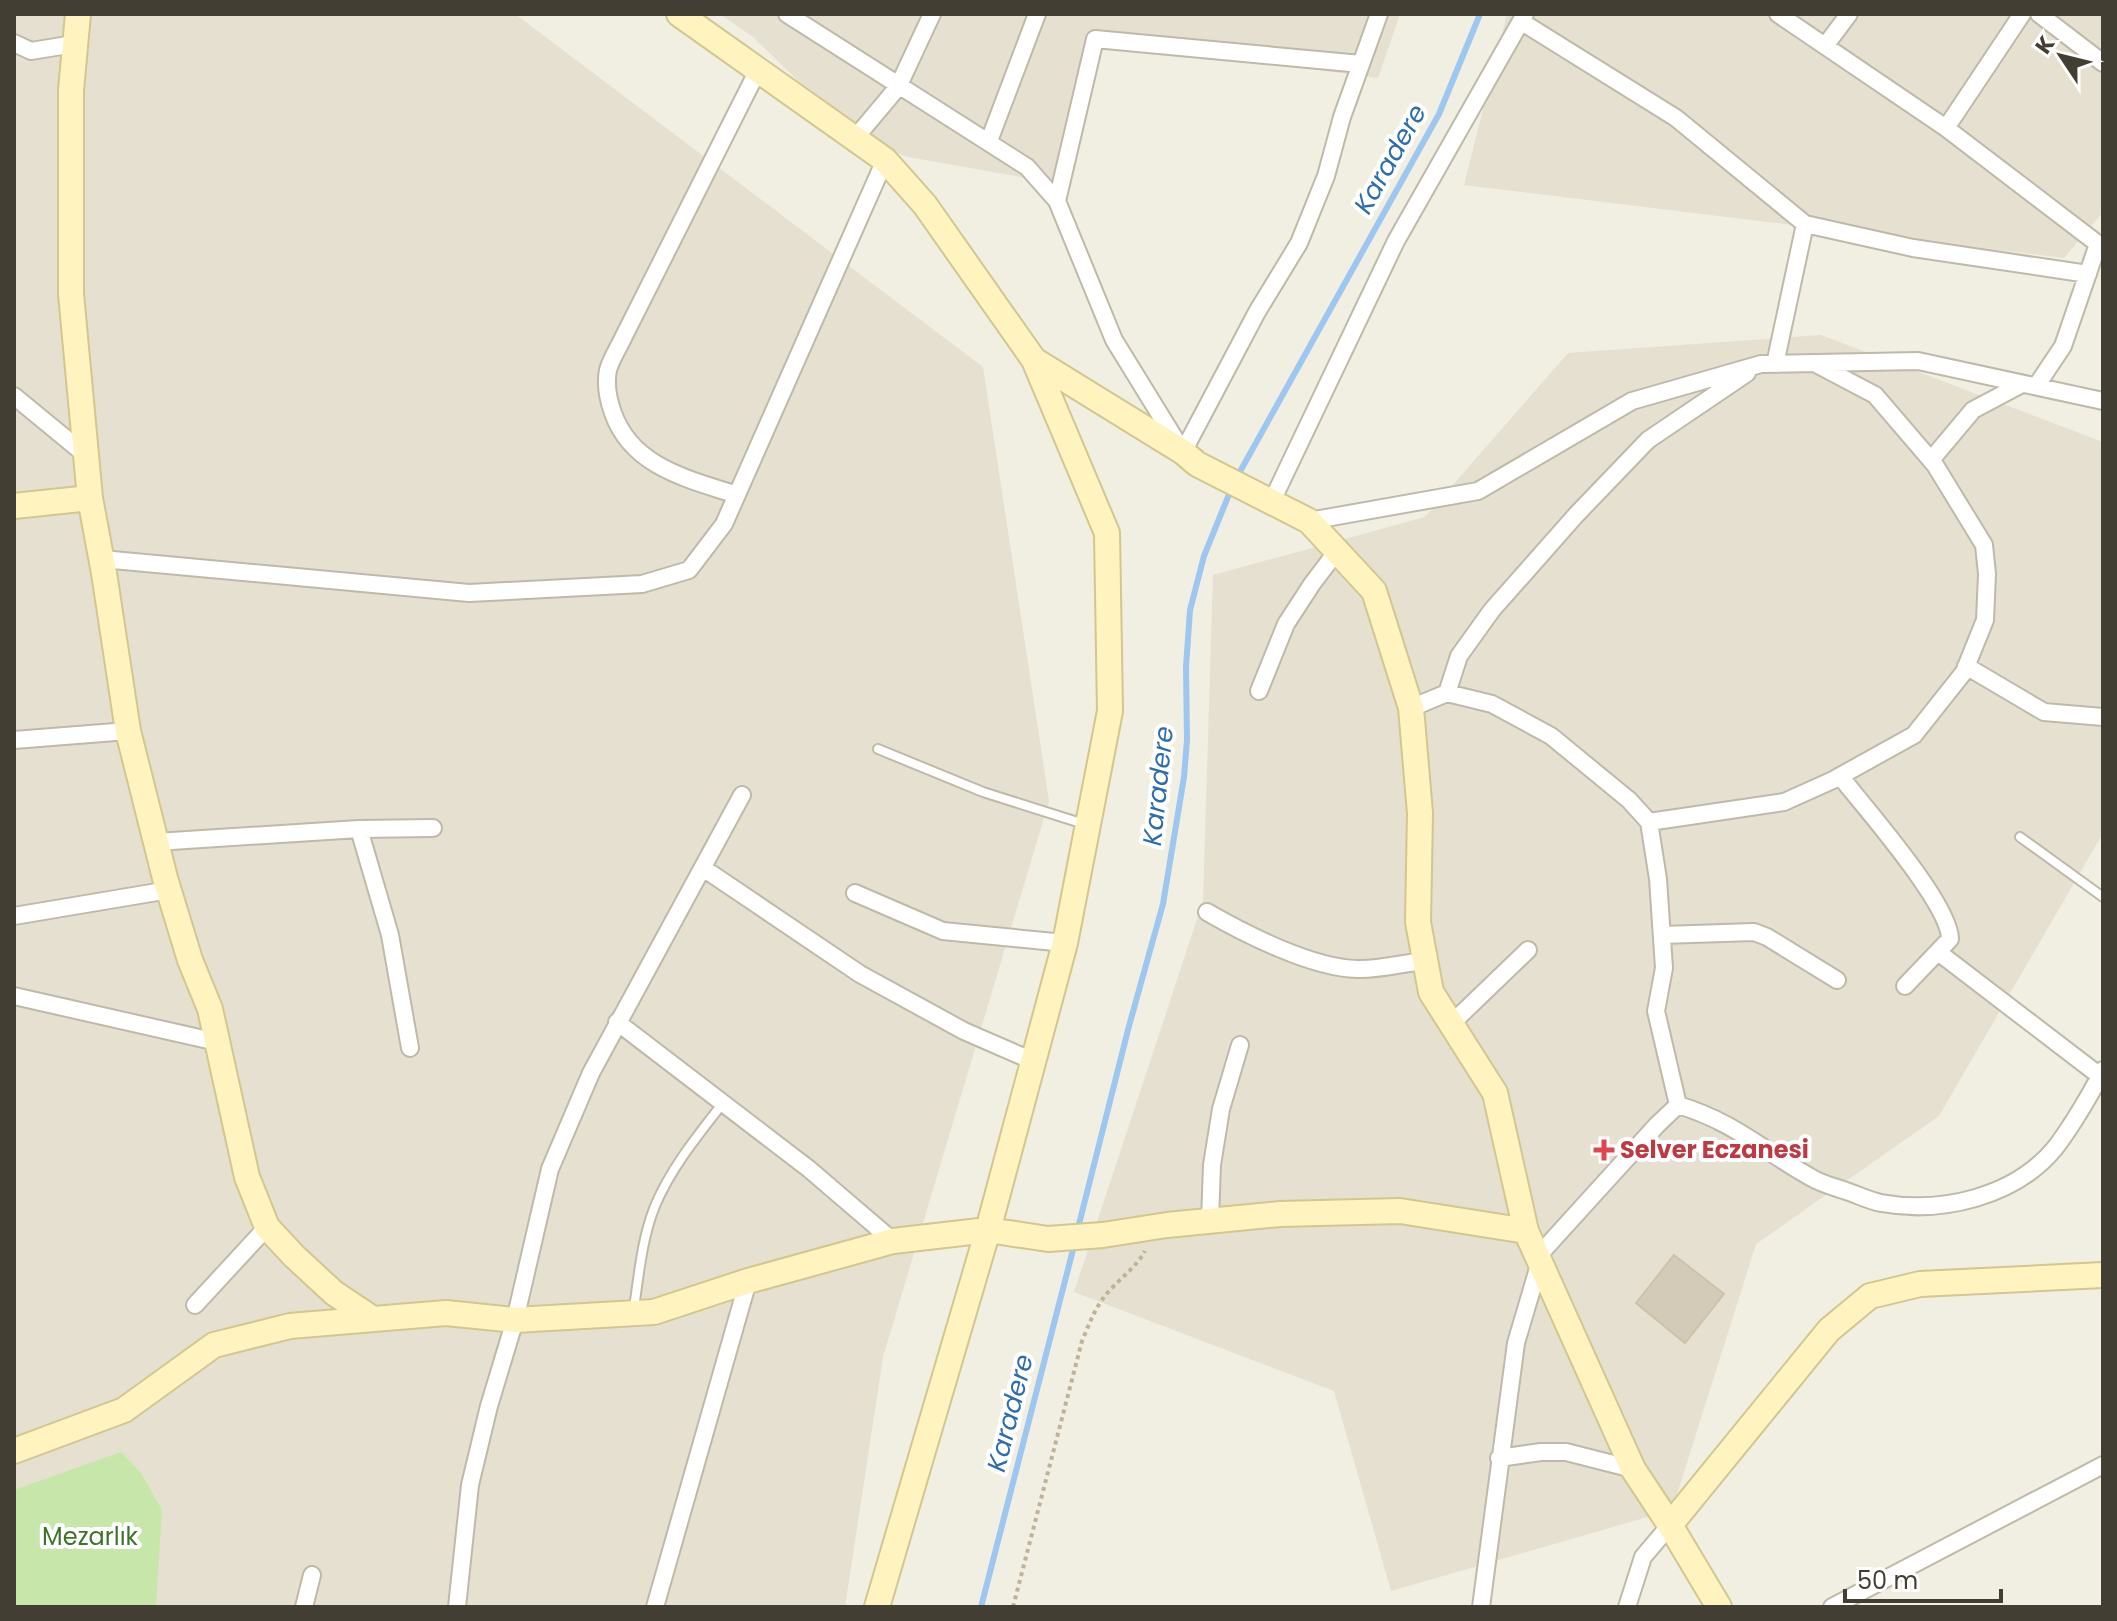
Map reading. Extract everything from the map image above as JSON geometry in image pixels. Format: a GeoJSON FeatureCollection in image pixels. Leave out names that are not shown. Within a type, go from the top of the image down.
{"type":"FeatureCollection","features":[{"type":"Feature","properties":{"kind":"street"},"geometry":{"type":"LineString","coordinates":[[78,14],[71,90],[71,294],[90,498],[128,731],[169,890],[210,1009],[247,1177],[267,1227],[334,1293],[373,1319]]}},
{"type":"Feature","properties":{"kind":"street"},"geometry":{"type":"LineString","coordinates":[[679,14],[856,137],[885,160],[925,205],[1034,360],[1107,533],[1110,711],[1065,943],[988,1230],[877,1607]]}},
{"type":"Feature","properties":{"kind":"street"},"geometry":{"type":"LineString","coordinates":[[787,14],[1027,167],[1057,201],[1114,340],[1190,458]]}},
{"type":"Feature","properties":{"kind":"street"},"geometry":{"type":"LineString","coordinates":[[856,137],[898,87],[932,14]]}},
{"type":"Feature","properties":{"kind":"street"},"geometry":{"type":"LineString","coordinates":[[989,141],[1037,14]]}},
{"type":"Feature","properties":{"kind":"street"},"geometry":{"type":"LineString","coordinates":[[1190,458],[1257,312],[1299,243],[1326,176],[1342,117],[1379,14]]}},
{"type":"Feature","properties":{"kind":"street"},"geometry":{"type":"LineString","coordinates":[[1778,14],[1946,128],[2101,241],[2063,346],[2029,385],[1973,410],[1931,460]]}},
{"type":"Feature","properties":{"kind":"street"},"geometry":{"type":"LineString","coordinates":[[1825,46],[1849,14]]}},
{"type":"Feature","properties":{"kind":"street"},"geometry":{"type":"LineString","coordinates":[[1946,128],[2022,14]]}},
{"type":"Feature","properties":{"kind":"street"},"geometry":{"type":"LineString","coordinates":[[2039,14],[2103,63]]}},
{"type":"Feature","properties":{"kind":"street"},"geometry":{"type":"LineString","coordinates":[[1265,497],[1396,241],[1523,18],[1676,118],[1805,224],[1913,248],[2088,274]]}},
{"type":"Feature","properties":{"kind":"street"},"geometry":{"type":"LineString","coordinates":[[1057,201],[1095,39],[1361,64]]}},
{"type":"Feature","properties":{"kind":"street"},"geometry":{"type":"LineString","coordinates":[[14,43],[31,51],[74,44]]}},
{"type":"Feature","properties":{"kind":"street"},"geometry":{"type":"LineString","coordinates":[[737,495],[671,473],[644,456],[632,445],[615,419],[607,390],[609,369],[624,336],[758,70]]}},
{"type":"Feature","properties":{"kind":"street"},"geometry":{"type":"LineString","coordinates":[[102,559],[469,593],[642,584],[689,570],[724,524],[885,160]]}},
{"type":"Feature","properties":{"kind":"street"},"geometry":{"type":"LineString","coordinates":[[1447,693],[1459,656],[1492,610],[1648,440],[1768,364],[1805,224]]}},
{"type":"Feature","properties":{"kind":"street"},"geometry":{"type":"LineString","coordinates":[[1034,360],[1190,458],[1309,521],[1374,591],[1411,708],[1420,813],[1418,922],[1431,992],[1495,1093],[1526,1231],[1633,1469],[1719,1607]]}},
{"type":"Feature","properties":{"kind":"street"},"geometry":{"type":"LineString","coordinates":[[1309,521],[1478,491],[1632,401],[1768,364],[1918,361],[2103,401]]}},
{"type":"Feature","properties":{"kind":"street"},"geometry":{"type":"LineString","coordinates":[[1649,822],[1784,802],[1840,776],[1914,735],[1966,666],[1985,620],[1987,574],[1984,545],[1931,460],[1875,395],[1817,364]]}},
{"type":"Feature","properties":{"kind":"street"},"geometry":{"type":"LineString","coordinates":[[14,396],[87,456]]}},
{"type":"Feature","properties":{"kind":"street"},"geometry":{"type":"LineString","coordinates":[[14,506],[90,498]]}},
{"type":"Feature","properties":{"kind":"street"},"geometry":{"type":"LineString","coordinates":[[1259,691],[1286,624],[1337,551]]}},
{"type":"Feature","properties":{"kind":"street"},"geometry":{"type":"LineString","coordinates":[[1966,666],[2044,712],[2103,717]]}},
{"type":"Feature","properties":{"kind":"street"},"geometry":{"type":"LineString","coordinates":[[1411,708],[1447,693],[1492,704],[1551,736],[1629,800],[1649,822],[1658,879],[1664,968],[1656,1011],[1678,1105]]}},
{"type":"Feature","properties":{"kind":"street"},"geometry":{"type":"LineString","coordinates":[[14,740],[128,731]]}},
{"type":"Feature","properties":{"kind":"street"},"geometry":{"type":"LineString","coordinates":[[1840,776],[1933,895],[1950,930],[1950,939],[1905,986]]}},
{"type":"Feature","properties":{"kind":"street"},"geometry":{"type":"LineString","coordinates":[[457,1607],[470,1485],[489,1406],[515,1320],[550,1169],[585,1085],[617,1022],[742,795]]}},
{"type":"Feature","properties":{"kind":"street"},"geometry":{"type":"LineString","coordinates":[[156,842],[359,829],[433,828]]}},
{"type":"Feature","properties":{"kind":"street"},"geometry":{"type":"LineString","coordinates":[[359,829],[390,935],[410,1048]]}},
{"type":"Feature","properties":{"kind":"street"},"geometry":{"type":"LineString","coordinates":[[703,868],[860,974],[964,1031],[1033,1061]]}},
{"type":"Feature","properties":{"kind":"street"},"geometry":{"type":"LineString","coordinates":[[14,916],[169,890]]}},
{"type":"Feature","properties":{"kind":"street"},"geometry":{"type":"LineString","coordinates":[[855,893],[943,931],[1065,943]]}},
{"type":"Feature","properties":{"kind":"street"},"geometry":{"type":"LineString","coordinates":[[1207,912],[1243,933],[1310,959],[1357,969],[1425,961]]}},
{"type":"Feature","properties":{"kind":"street"},"geometry":{"type":"LineString","coordinates":[[1662,935],[1754,932],[1837,980]]}},
{"type":"Feature","properties":{"kind":"street"},"geometry":{"type":"LineString","coordinates":[[1451,1024],[1528,950]]}},
{"type":"Feature","properties":{"kind":"street"},"geometry":{"type":"LineString","coordinates":[[1678,1105],[1734,1127],[1814,1180],[1880,1203],[1941,1205],[1999,1189],[2038,1164],[2055,1148],[2101,1073],[1938,952]]}},
{"type":"Feature","properties":{"kind":"street"},"geometry":{"type":"LineString","coordinates":[[14,996],[217,1042]]}},
{"type":"Feature","properties":{"kind":"street"},"geometry":{"type":"LineString","coordinates":[[617,1022],[809,1169],[893,1241]]}},
{"type":"Feature","properties":{"kind":"street"},"geometry":{"type":"LineString","coordinates":[[1210,1221],[1212,1165],[1221,1109],[1240,1045]]}},
{"type":"Feature","properties":{"kind":"street"},"geometry":{"type":"LineString","coordinates":[[1481,1607],[1516,1343],[1539,1259],[1678,1105]]}},
{"type":"Feature","properties":{"kind":"street"},"geometry":{"type":"LineString","coordinates":[[18,1446],[124,1410],[214,1345],[290,1326],[446,1313],[515,1320],[654,1312],[748,1281],[893,1241],[988,1230],[1048,1239],[1280,1214],[1400,1211],[1526,1231]]}},
{"type":"Feature","properties":{"kind":"street"},"geometry":{"type":"LineString","coordinates":[[195,1305],[267,1227]]}},
{"type":"Feature","properties":{"kind":"street"},"geometry":{"type":"LineString","coordinates":[[1627,1607],[1643,1557],[1829,1330],[1870,1296],[1920,1284],[2103,1275]]}},
{"type":"Feature","properties":{"kind":"street"},"geometry":{"type":"LineString","coordinates":[[655,1607],[748,1281]]}},
{"type":"Feature","properties":{"kind":"street"},"geometry":{"type":"LineString","coordinates":[[1499,1458],[1566,1452],[1633,1469]]}},
{"type":"Feature","properties":{"kind":"street"},"geometry":{"type":"LineString","coordinates":[[1832,1607],[2103,1465]]}},
{"type":"Feature","properties":{"kind":"street"},"geometry":{"type":"LineString","coordinates":[[304,1607],[312,1575]]}},
{"type":"Feature","properties":{"kind":"lane"},"geometry":{"type":"LineString","coordinates":[[878,749],[983,792],[1088,825]]}},
{"type":"Feature","properties":{"kind":"lane"},"geometry":{"type":"LineString","coordinates":[[2020,837],[2103,897]]}},
{"type":"Feature","properties":{"kind":"lane"},"geometry":{"type":"LineString","coordinates":[[633,1313],[654,1207],[675,1169],[723,1103]]}},
{"type":"Feature","properties":{"kind":"path"},"geometry":{"type":"LineString","coordinates":[[1013,1607],[1082,1341],[1093,1313],[1139,1262],[1146,1250],[1151,1228]]}},
{"type":"Feature","properties":{"kind":"shaded area"},"geometry":{"type":"Polygon","coordinates":[[[14,14],[515,14],[983,367],[1049,801],[883,1357],[845,1607],[14,1607],[14,14]]]}},
{"type":"Feature","properties":{"kind":"shaded area"},"geometry":{"type":"Polygon","coordinates":[[[720,14],[1400,14],[1378,78],[1096,40],[1065,185],[908,157],[856,137],[753,37],[720,14]]]}},
{"type":"Feature","properties":{"kind":"shaded area"},"geometry":{"type":"Polygon","coordinates":[[[1507,14],[2103,14],[2103,212],[2064,258],[1464,185],[1507,14]]]}},
{"type":"Feature","properties":{"kind":"shaded area"},"geometry":{"type":"Polygon","coordinates":[[[1821,335],[2103,442],[2103,833],[1939,1116],[1756,1244],[1672,1510],[1391,1591],[1334,1391],[1074,1292],[1203,901],[1213,575],[1425,517],[1568,353],[1821,335]]]}},
{"type":"Feature","properties":{"kind":"green space","name":"Mezarlık"},"geometry":{"type":"Polygon","coordinates":[[[121,1452],[141,1473],[162,1510],[156,1607],[14,1607],[14,1490],[121,1452]]]}},
{"type":"Feature","properties":{"kind":"building"},"geometry":{"type":"Polygon","coordinates":[[[1674,1255],[1724,1294],[1685,1343],[1636,1303],[1674,1255]]]}},
{"type":"Feature","properties":{"kind":"waterway","name":"Karadere"},"geometry":{"type":"LineString","coordinates":[[1237,477],[1439,114],[1480,14]]}},
{"type":"Feature","properties":{"kind":"waterway","name":"Karadere"},"geometry":{"type":"LineString","coordinates":[[1077,1232],[1163,904],[1184,777],[1190,610],[1204,556],[1232,487]]}},
{"type":"Feature","properties":{"kind":"waterway","name":"Karadere"},"geometry":{"type":"LineString","coordinates":[[981,1607],[1075,1242]]}},
{"type":"Feature","properties":{"kind":"place","name":"Selver Eczanesi"},"geometry":{"type":"Point","coordinates":[1604,1150]}}]}
